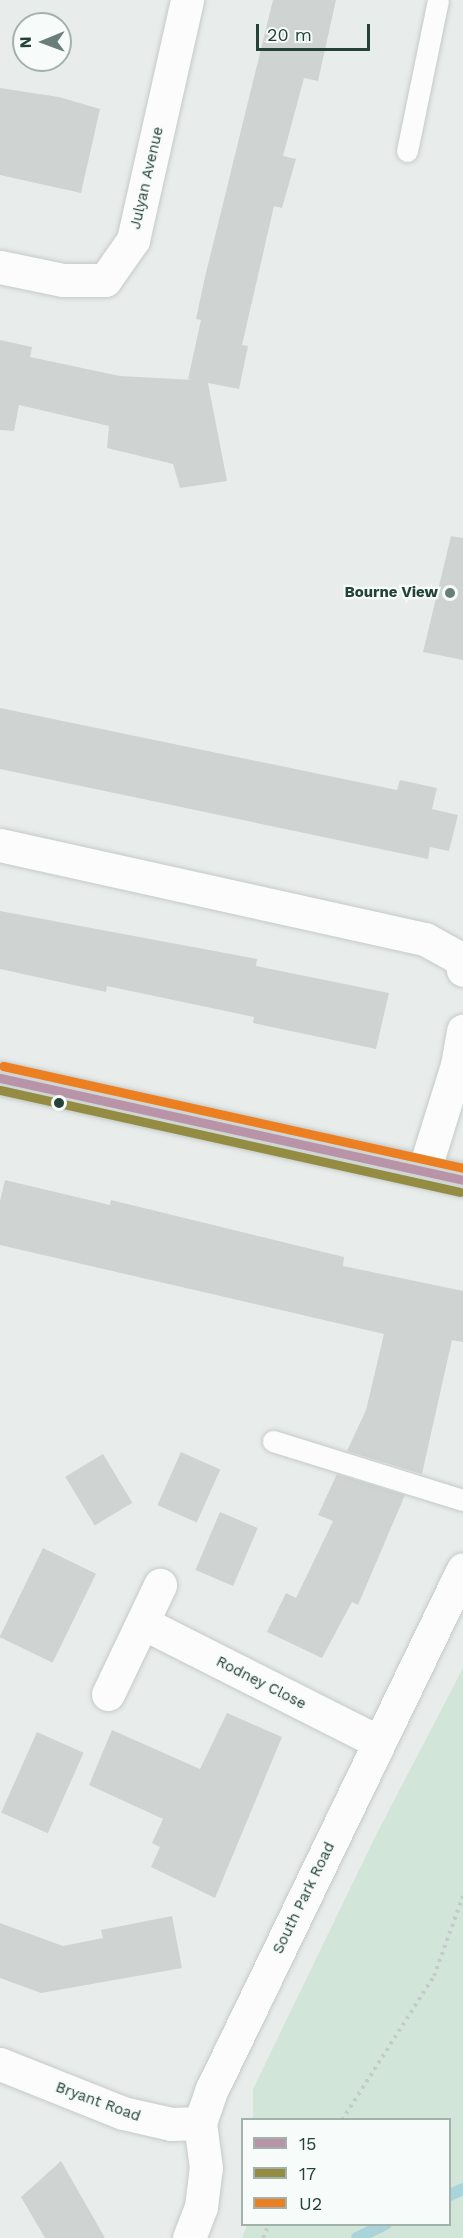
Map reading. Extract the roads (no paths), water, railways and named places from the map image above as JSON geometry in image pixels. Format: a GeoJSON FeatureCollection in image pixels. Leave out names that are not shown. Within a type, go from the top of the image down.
{"type":"FeatureCollection","features":[{"type":"Feature","properties":{"kind":"main road"},"geometry":{"type":"LineString","coordinates":[[0,1078],[463,1180]]}},
{"type":"Feature","properties":{"kind":"street","name":"Julyan Avenue"},"geometry":{"type":"LineString","coordinates":[[0,267],[63,280],[105,280],[122,256],[133,240],[187,0]]}},
{"type":"Feature","properties":{"kind":"street"},"geometry":{"type":"LineString","coordinates":[[0,845],[425,939],[462,962]]}},
{"type":"Feature","properties":{"kind":"street"},"geometry":{"type":"LineString","coordinates":[[424,1171],[460,1065],[463,1032]]}},
{"type":"Feature","properties":{"kind":"street","name":"South Park Road"},"geometry":{"type":"LineString","coordinates":[[189,2238],[201,2207],[206,2168],[200,2123],[212,2089],[463,1569]]}},
{"type":"Feature","properties":{"kind":"street"},"geometry":{"type":"LineString","coordinates":[[108,1694],[160,1585]]}},
{"type":"Feature","properties":{"kind":"street","name":"Rodney Close"},"geometry":{"type":"LineString","coordinates":[[142,1623],[379,1742]]}},
{"type":"Feature","properties":{"kind":"street","name":"Bryant Road"},"geometry":{"type":"LineString","coordinates":[[0,2064],[123,2114],[171,2124],[200,2123]]}},
{"type":"Feature","properties":{"kind":"lane"},"geometry":{"type":"LineString","coordinates":[[407,151],[438,0]]}},
{"type":"Feature","properties":{"kind":"lane"},"geometry":{"type":"LineString","coordinates":[[273,1441],[463,1500]]}},
{"type":"Feature","properties":{"kind":"waterway"},"geometry":{"type":"LineString","coordinates":[[451,2195],[463,2189]]}},
{"type":"Feature","properties":{"kind":"waterway"},"geometry":{"type":"LineString","coordinates":[[357,2238],[382,2226]]}},
{"type":"Feature","properties":{"kind":"place","name":"Bourne View"},"geometry":{"type":"Point","coordinates":[450,593]}}]}
